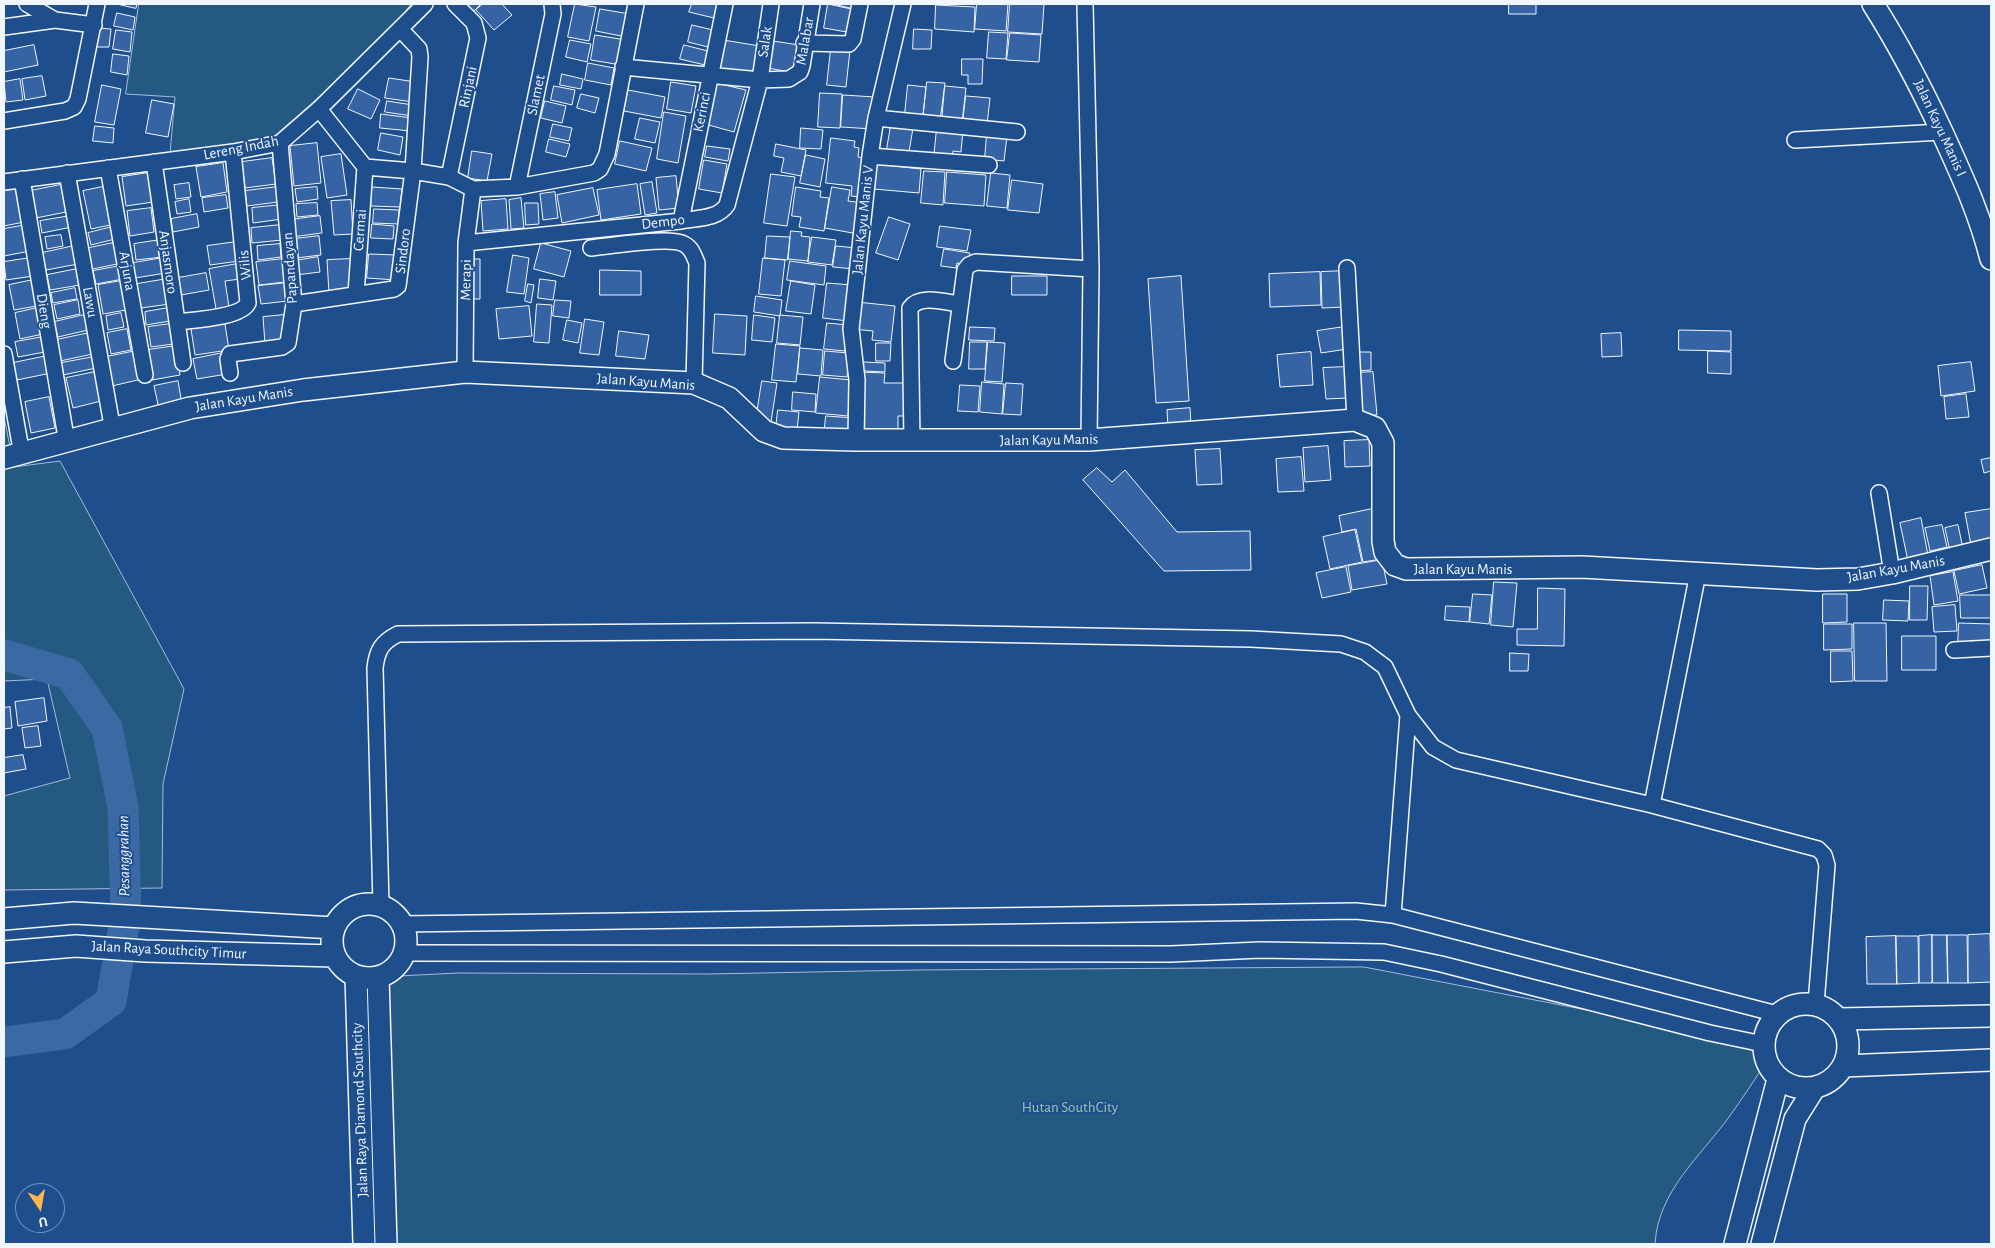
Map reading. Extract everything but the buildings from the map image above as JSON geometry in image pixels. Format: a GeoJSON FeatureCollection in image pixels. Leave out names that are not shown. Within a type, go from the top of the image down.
{"type":"FeatureCollection","features":[{"type":"Feature","properties":{"kind":"street"},"geometry":{"type":"LineString","coordinates":[[27,4],[55,20]]}},
{"type":"Feature","properties":{"kind":"street"},"geometry":{"type":"LineString","coordinates":[[4,121],[65,111],[74,107],[78,99],[97,4]]}},
{"type":"Feature","properties":{"kind":"street","name":"Lereng Indah"},"geometry":{"type":"LineString","coordinates":[[4,182],[233,152],[280,143],[319,109],[426,4]]}},
{"type":"Feature","properties":{"kind":"street","name":"Rinjani"},"geometry":{"type":"LineString","coordinates":[[449,177],[478,38],[474,23],[455,4]]}},
{"type":"Feature","properties":{"kind":"street","name":"Slamet"},"geometry":{"type":"LineString","coordinates":[[518,187],[553,14],[552,4]]}},
{"type":"Feature","properties":{"kind":"street"},"geometry":{"type":"LineString","coordinates":[[319,109],[365,166],[449,177],[473,189],[518,187],[586,175],[600,169],[607,154],[636,4]]}},
{"type":"Feature","properties":{"kind":"street","name":"Kerinci"},"geometry":{"type":"LineString","coordinates":[[681,221],[725,4]]}},
{"type":"Feature","properties":{"kind":"street","name":"Salak"},"geometry":{"type":"LineString","coordinates":[[760,80],[771,4]]}},
{"type":"Feature","properties":{"kind":"street","name":"Malabar"},"geometry":{"type":"LineString","coordinates":[[760,80],[789,79],[795,76],[802,66],[804,43],[812,4]]}},
{"type":"Feature","properties":{"kind":"street"},"geometry":{"type":"LineString","coordinates":[[804,43],[849,44],[853,39],[860,4]]}},
{"type":"Feature","properties":{"kind":"street","name":"Jalan Kayu Manis V"},"geometry":{"type":"LineString","coordinates":[[856,440],[857,380],[852,329],[870,156],[876,118],[904,4]]}},
{"type":"Feature","properties":{"kind":"street"},"geometry":{"type":"LineString","coordinates":[[1085,4],[1091,269],[1089,440]]}},
{"type":"Feature","properties":{"kind":"street","name":"Jalan Kayu Manis I"},"geometry":{"type":"LineString","coordinates":[[1873,4],[1919,81],[1974,200],[1991,259]]}},
{"type":"Feature","properties":{"kind":"street"},"geometry":{"type":"LineString","coordinates":[[4,27],[55,20],[94,25]]}},
{"type":"Feature","properties":{"kind":"street"},"geometry":{"type":"LineString","coordinates":[[401,30],[420,53],[413,171]]}},
{"type":"Feature","properties":{"kind":"street"},"geometry":{"type":"LineString","coordinates":[[624,66],[760,80]]}},
{"type":"Feature","properties":{"kind":"street","name":"Dempo"},"geometry":{"type":"LineString","coordinates":[[466,243],[681,221],[716,215],[727,205],[760,80]]}},
{"type":"Feature","properties":{"kind":"street"},"geometry":{"type":"LineString","coordinates":[[876,118],[1017,132]]}},
{"type":"Feature","properties":{"kind":"street"},"geometry":{"type":"LineString","coordinates":[[1795,140],[1942,132]]}},
{"type":"Feature","properties":{"kind":"street","name":"Papandayan"},"geometry":{"type":"LineString","coordinates":[[230,373],[230,354],[282,347],[288,344],[294,304],[280,143]]}},
{"type":"Feature","properties":{"kind":"street","name":"Wilis"},"geometry":{"type":"LineString","coordinates":[[177,322],[233,314],[243,310],[248,303],[233,152]]}},
{"type":"Feature","properties":{"kind":"street"},"geometry":{"type":"LineString","coordinates":[[870,156],[990,165]]}},
{"type":"Feature","properties":{"kind":"street","name":"Anjasmoro"},"geometry":{"type":"LineString","coordinates":[[154,162],[183,363]]}},
{"type":"Feature","properties":{"kind":"street","name":"Cermai"},"geometry":{"type":"LineString","coordinates":[[356,294],[365,166]]}},
{"type":"Feature","properties":{"kind":"street","name":"Arjuna"},"geometry":{"type":"LineString","coordinates":[[108,168],[145,375]]}},
{"type":"Feature","properties":{"kind":"street","name":"Sindoro"},"geometry":{"type":"LineString","coordinates":[[294,304],[394,289],[398,286],[413,171]]}},
{"type":"Feature","properties":{"kind":"street","name":"Lawu"},"geometry":{"type":"LineString","coordinates":[[67,173],[113,430]]}},
{"type":"Feature","properties":{"kind":"street","name":"Dieng"},"geometry":{"type":"LineString","coordinates":[[22,179],[67,443]]}},
{"type":"Feature","properties":{"kind":"street","name":"Merapi"},"geometry":{"type":"LineString","coordinates":[[465,372],[466,243],[473,189]]}},
{"type":"Feature","properties":{"kind":"street"},"geometry":{"type":"LineString","coordinates":[[591,248],[669,241],[684,244],[692,251],[697,263],[694,384]]}},
{"type":"Feature","properties":{"kind":"street"},"geometry":{"type":"LineString","coordinates":[[953,361],[959,304],[965,270],[969,265],[976,262],[1091,269]]}},
{"type":"Feature","properties":{"kind":"street"},"geometry":{"type":"LineString","coordinates":[[1347,268],[1355,420]]}},
{"type":"Feature","properties":{"kind":"street"},"geometry":{"type":"LineString","coordinates":[[912,441],[910,308],[914,302],[921,300],[959,304]]}},
{"type":"Feature","properties":{"kind":"street"},"geometry":{"type":"LineString","coordinates":[[4,354],[13,456]]}},
{"type":"Feature","properties":{"kind":"street","name":"Jalan Kayu Manis"},"geometry":{"type":"LineString","coordinates":[[13,456],[67,443],[190,408],[303,390],[465,372],[694,384],[729,398],[764,431],[774,436],[912,441],[1089,440],[1355,420],[1375,428],[1383,443],[1383,541],[1385,552],[1395,565],[1406,569],[1582,567],[1817,580],[1858,579],[1892,573],[1991,549]]}},
{"type":"Feature","properties":{"kind":"street"},"geometry":{"type":"LineString","coordinates":[[1879,493],[1892,573]]}},
{"type":"Feature","properties":{"kind":"street"},"geometry":{"type":"LineString","coordinates":[[1652,805],[1698,573]]}},
{"type":"Feature","properties":{"kind":"street"},"geometry":{"type":"LineString","coordinates":[[382,906],[375,668],[377,652],[385,640],[398,634],[813,631],[1241,638],[1342,644],[1365,652],[1385,667],[1408,715],[1433,747],[1456,760],[1652,805],[1818,849],[1824,855],[1827,865],[1816,1004]]}},
{"type":"Feature","properties":{"kind":"street"},"geometry":{"type":"LineString","coordinates":[[1954,650],[1991,648]]}},
{"type":"Feature","properties":{"kind":"street"},"geometry":{"type":"LineString","coordinates":[[1393,915],[1408,715]]}},
{"type":"Feature","properties":{"kind":"street"},"geometry":{"type":"LineString","coordinates":[[367,904],[382,906],[394,913],[402,924],[406,938],[404,954],[390,972],[378,977],[356,976],[347,972],[335,956],[332,937],[334,928],[342,916],[353,907],[367,904]]}},
{"type":"Feature","properties":{"kind":"street"},"geometry":{"type":"LineString","coordinates":[[402,924],[1356,911],[1393,915],[1777,1014]]}},
{"type":"Feature","properties":{"kind":"street","name":"Jalan Raya Southcity Timur"},"geometry":{"type":"LineString","coordinates":[[4,919],[74,912],[147,918],[334,928]]}},
{"type":"Feature","properties":{"kind":"street","name":"Jalan Raya Southcity Timur"},"geometry":{"type":"LineString","coordinates":[[4,952],[76,946],[145,951],[335,956]]}},
{"type":"Feature","properties":{"kind":"street"},"geometry":{"type":"LineString","coordinates":[[404,954],[1171,954],[1260,950],[1384,952],[1441,964],[1710,1033],[1763,1044]]}},
{"type":"Feature","properties":{"kind":"street","name":"Jalan Raya Diamond Southcity"},"geometry":{"type":"LineString","coordinates":[[356,976],[364,1244]]}},
{"type":"Feature","properties":{"kind":"street","name":"Jalan Raya Diamond Southcity"},"geometry":{"type":"LineString","coordinates":[[378,977],[386,1244]]}},
{"type":"Feature","properties":{"kind":"street"},"geometry":{"type":"LineString","coordinates":[[1802,1003],[1816,1004],[1829,1010],[1839,1019],[1847,1034],[1848,1051],[1843,1066],[1831,1080],[1815,1087],[1802,1088],[1789,1085],[1778,1078],[1766,1062],[1763,1044],[1767,1028],[1777,1014],[1788,1007],[1802,1003]]}},
{"type":"Feature","properties":{"kind":"street"},"geometry":{"type":"LineString","coordinates":[[1839,1019],[1991,1016]]}},
{"type":"Feature","properties":{"kind":"street"},"geometry":{"type":"LineString","coordinates":[[1843,1066],[1991,1060]]}},
{"type":"Feature","properties":{"kind":"street"},"geometry":{"type":"LineString","coordinates":[[1735,1244],[1778,1078]]}},
{"type":"Feature","properties":{"kind":"street"},"geometry":{"type":"LineString","coordinates":[[1762,1244],[1795,1119],[1815,1087]]}},
{"type":"Feature","properties":{"kind":"green space"},"geometry":{"type":"Polygon","coordinates":[[[139,4],[411,4],[381,43],[271,139],[170,153],[175,97],[126,94],[139,4]]]}},
{"type":"Feature","properties":{"kind":"green space"},"geometry":{"type":"Polygon","coordinates":[[[4,417],[14,467],[60,461],[184,689],[163,784],[162,888],[4,890],[4,796],[70,778],[47,679],[4,681],[4,417]]]}},
{"type":"Feature","properties":{"kind":"green space","name":"Hutan SouthCity"},"geometry":{"type":"Polygon","coordinates":[[[1364,967],[1763,1044],[1766,1062],[1729,1117],[1672,1191],[1658,1225],[1655,1244],[389,1244],[378,977],[458,973],[709,974],[916,970],[1364,967]]]}},
{"type":"Feature","properties":{"kind":"waterway","name":"Pesanggrahan"},"geometry":{"type":"LineString","coordinates":[[4,655],[69,674],[107,728],[123,807],[126,914],[111,1001],[65,1034],[4,1042]]}}]}
